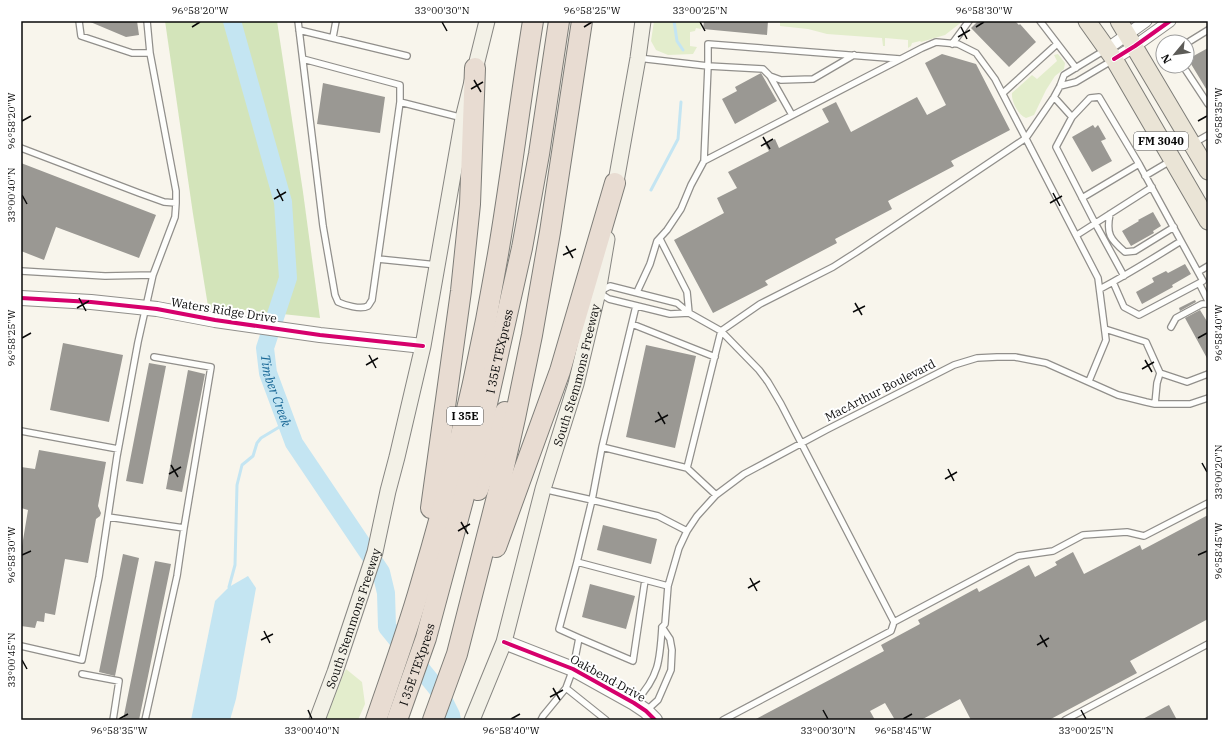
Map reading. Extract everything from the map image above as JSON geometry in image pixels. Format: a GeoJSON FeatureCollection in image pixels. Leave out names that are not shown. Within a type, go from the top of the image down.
{"type":"FeatureCollection","features":[{"type":"Feature","properties":{"kind":"highway","name":"I 35E"},"geometry":{"type":"LineString","coordinates":[[376,720],[420,587],[450,480],[478,360],[500,243],[533,21]]}},
{"type":"Feature","properties":{"kind":"highway"},"geometry":{"type":"LineString","coordinates":[[500,243],[547,21]]}},
{"type":"Feature","properties":{"kind":"highway","name":"I 35E TEXpress"},"geometry":{"type":"LineString","coordinates":[[396,720],[426,638],[477,448],[522,248],[539,154],[559,21]]}},
{"type":"Feature","properties":{"kind":"highway"},"geometry":{"type":"LineString","coordinates":[[457,654],[498,493],[532,335],[550,232],[582,21]]}},
{"type":"Feature","properties":{"kind":"highway"},"geometry":{"type":"LineString","coordinates":[[420,587],[462,291],[470,204],[475,68]]}},
{"type":"Feature","properties":{"kind":"highway"},"geometry":{"type":"LineString","coordinates":[[433,720],[560,371],[616,183]]}},
{"type":"Feature","properties":{"kind":"highway"},"geometry":{"type":"LineString","coordinates":[[426,638],[532,335]]}},
{"type":"Feature","properties":{"kind":"main road","name":"South Stemmons Freeway"},"geometry":{"type":"LineString","coordinates":[[317,720],[335,672],[374,552],[423,346],[463,118],[487,21]]}},
{"type":"Feature","properties":{"kind":"main road","name":"South Stemmons Freeway"},"geometry":{"type":"LineString","coordinates":[[472,720],[504,642],[543,489],[576,384],[598,292],[643,21]]}},
{"type":"Feature","properties":{"kind":"main road","name":"FM 3040"},"geometry":{"type":"LineString","coordinates":[[1087,21],[1111,54],[1208,221]]}},
{"type":"Feature","properties":{"kind":"main road","name":"FM 3040"},"geometry":{"type":"LineString","coordinates":[[1128,34],[1208,171]]}},
{"type":"Feature","properties":{"kind":"street"},"geometry":{"type":"LineString","coordinates":[[1111,54],[1128,34],[1146,21]]}},
{"type":"Feature","properties":{"kind":"street"},"geometry":{"type":"LineString","coordinates":[[1128,34],[1170,21]]}},
{"type":"Feature","properties":{"kind":"street","name":"Waters Ridge Drive"},"geometry":{"type":"LineString","coordinates":[[21,298],[91,302],[147,308],[215,320],[320,335],[423,346]]}},
{"type":"Feature","properties":{"kind":"street","name":"Oakbend Drive"},"geometry":{"type":"LineString","coordinates":[[504,642],[573,669],[634,703],[650,716]]}},
{"type":"Feature","properties":{"kind":"lane"},"geometry":{"type":"LineString","coordinates":[[79,21],[81,36],[132,54],[150,53]]}},
{"type":"Feature","properties":{"kind":"lane"},"geometry":{"type":"LineString","coordinates":[[21,646],[82,660],[99,577],[118,449],[138,342],[147,308],[153,275],[175,217],[176,191],[150,53],[146,21]]}},
{"type":"Feature","properties":{"kind":"lane"},"geometry":{"type":"LineString","coordinates":[[298,21],[323,226],[335,295],[338,302],[344,305],[362,308],[368,306],[372,300],[400,102],[400,84],[303,59]]}},
{"type":"Feature","properties":{"kind":"lane"},"geometry":{"type":"LineString","coordinates":[[333,37],[336,21]]}},
{"type":"Feature","properties":{"kind":"lane"},"geometry":{"type":"LineString","coordinates":[[952,44],[969,21]]}},
{"type":"Feature","properties":{"kind":"lane"},"geometry":{"type":"LineString","coordinates":[[1040,21],[1076,68]]}},
{"type":"Feature","properties":{"kind":"lane"},"geometry":{"type":"LineString","coordinates":[[300,30],[407,56]]}},
{"type":"Feature","properties":{"kind":"lane"},"geometry":{"type":"LineString","coordinates":[[1195,38],[1208,30]]}},
{"type":"Feature","properties":{"kind":"lane"},"geometry":{"type":"LineString","coordinates":[[704,161],[900,59],[936,42],[958,44],[976,53],[995,79],[1003,93],[1098,278],[1106,340],[1089,381]]}},
{"type":"Feature","properties":{"kind":"lane"},"geometry":{"type":"LineString","coordinates":[[637,292],[650,264],[657,241],[681,209],[691,185],[704,161],[708,44],[900,59]]}},
{"type":"Feature","properties":{"kind":"lane"},"geometry":{"type":"LineString","coordinates":[[1003,93],[1057,44]]}},
{"type":"Feature","properties":{"kind":"lane"},"geometry":{"type":"LineString","coordinates":[[687,468],[721,332],[760,304],[832,267],[860,250],[1026,138],[1054,97],[1064,75],[1076,68],[1111,54]]}},
{"type":"Feature","properties":{"kind":"lane"},"geometry":{"type":"LineString","coordinates":[[1060,86],[1076,82],[1111,54]]}},
{"type":"Feature","properties":{"kind":"lane"},"geometry":{"type":"LineString","coordinates":[[770,76],[781,80],[813,79],[855,55]]}},
{"type":"Feature","properties":{"kind":"lane"},"geometry":{"type":"LineString","coordinates":[[638,58],[708,66],[763,69],[770,76],[792,115]]}},
{"type":"Feature","properties":{"kind":"lane"},"geometry":{"type":"LineString","coordinates":[[1188,74],[1208,104]]}},
{"type":"Feature","properties":{"kind":"lane"},"geometry":{"type":"LineString","coordinates":[[1054,97],[1072,117]]}},
{"type":"Feature","properties":{"kind":"lane"},"geometry":{"type":"LineString","coordinates":[[1124,276],[1056,147],[1072,117],[1090,98],[1099,97],[1139,164],[1198,272],[1208,301]]}},
{"type":"Feature","properties":{"kind":"lane"},"geometry":{"type":"LineString","coordinates":[[400,102],[463,118]]}},
{"type":"Feature","properties":{"kind":"lane"},"geometry":{"type":"LineString","coordinates":[[1192,144],[1208,135]]}},
{"type":"Feature","properties":{"kind":"lane"},"geometry":{"type":"LineString","coordinates":[[21,148],[164,202],[176,203]]}},
{"type":"Feature","properties":{"kind":"lane"},"geometry":{"type":"LineString","coordinates":[[1145,176],[1172,160]]}},
{"type":"Feature","properties":{"kind":"lane"},"geometry":{"type":"LineString","coordinates":[[1082,198],[1139,164]]}},
{"type":"Feature","properties":{"kind":"lane"},"geometry":{"type":"LineString","coordinates":[[1077,235],[1152,187]]}},
{"type":"Feature","properties":{"kind":"lane"},"geometry":{"type":"LineString","coordinates":[[1110,214],[1108,228],[1115,244],[1125,252],[1135,251],[1174,227]]}},
{"type":"Feature","properties":{"kind":"lane"},"geometry":{"type":"LineString","coordinates":[[660,239],[687,292],[689,313]]}},
{"type":"Feature","properties":{"kind":"lane"},"geometry":{"type":"LineString","coordinates":[[1100,289],[1181,241]]}},
{"type":"Feature","properties":{"kind":"lane"},"geometry":{"type":"LineString","coordinates":[[378,259],[437,266]]}},
{"type":"Feature","properties":{"kind":"lane"},"geometry":{"type":"LineString","coordinates":[[1198,272],[1208,266]]}},
{"type":"Feature","properties":{"kind":"lane"},"geometry":{"type":"LineString","coordinates":[[21,271],[105,276],[153,275]]}},
{"type":"Feature","properties":{"kind":"lane"},"geometry":{"type":"LineString","coordinates":[[1113,282],[1124,307],[1139,315],[1201,282]]}},
{"type":"Feature","properties":{"kind":"lane"},"geometry":{"type":"LineString","coordinates":[[598,292],[610,286],[677,302],[689,313],[721,332],[759,370],[768,382],[801,443],[894,622]]}},
{"type":"Feature","properties":{"kind":"lane"},"geometry":{"type":"LineString","coordinates":[[598,292],[609,299],[670,314],[689,313]]}},
{"type":"Feature","properties":{"kind":"lane"},"geometry":{"type":"LineString","coordinates":[[1171,327],[1176,318],[1202,304],[1208,304]]}},
{"type":"Feature","properties":{"kind":"lane"},"geometry":{"type":"LineString","coordinates":[[636,306],[602,447],[592,500],[559,629],[633,661],[645,580]]}},
{"type":"Feature","properties":{"kind":"lane"},"geometry":{"type":"LineString","coordinates":[[632,324],[715,357]]}},
{"type":"Feature","properties":{"kind":"lane"},"geometry":{"type":"LineString","coordinates":[[1105,329],[1146,342],[1160,373],[1157,383],[1155,404]]}},
{"type":"Feature","properties":{"kind":"lane","name":"MacArthur Boulevard"},"geometry":{"type":"LineString","coordinates":[[634,703],[655,676],[660,652],[662,627],[665,624],[668,586],[677,554],[687,531],[697,516],[716,495],[744,474],[801,443],[954,365],[977,358],[997,356],[1016,357],[1046,363],[1118,395],[1155,404],[1190,404],[1208,398]]}},
{"type":"Feature","properties":{"kind":"lane"},"geometry":{"type":"LineString","coordinates":[[145,720],[178,576],[184,528],[211,367],[154,357]]}},
{"type":"Feature","properties":{"kind":"lane"},"geometry":{"type":"LineString","coordinates":[[1160,373],[1187,382],[1208,374]]}},
{"type":"Feature","properties":{"kind":"lane"},"geometry":{"type":"LineString","coordinates":[[21,432],[118,449]]}},
{"type":"Feature","properties":{"kind":"lane"},"geometry":{"type":"LineString","coordinates":[[602,447],[687,468],[716,495]]}},
{"type":"Feature","properties":{"kind":"lane"},"geometry":{"type":"LineString","coordinates":[[543,489],[658,516],[687,531]]}},
{"type":"Feature","properties":{"kind":"lane"},"geometry":{"type":"LineString","coordinates":[[723,720],[891,631],[894,622],[1018,556],[1053,551],[1083,535],[1127,532],[1144,536],[1208,503]]}},
{"type":"Feature","properties":{"kind":"lane"},"geometry":{"type":"LineString","coordinates":[[108,517],[184,528]]}},
{"type":"Feature","properties":{"kind":"lane"},"geometry":{"type":"LineString","coordinates":[[577,562],[668,586]]}},
{"type":"Feature","properties":{"kind":"lane"},"geometry":{"type":"LineString","coordinates":[[650,716],[671,670],[672,650],[670,639],[662,627]]}},
{"type":"Feature","properties":{"kind":"lane"},"geometry":{"type":"LineString","coordinates":[[541,720],[542,716],[566,688],[573,669],[579,638]]}},
{"type":"Feature","properties":{"kind":"lane"},"geometry":{"type":"LineString","coordinates":[[1065,720],[1208,644]]}},
{"type":"Feature","properties":{"kind":"lane"},"geometry":{"type":"LineString","coordinates":[[82,674],[119,681],[113,720]]}},
{"type":"Feature","properties":{"kind":"lane"},"geometry":{"type":"LineString","coordinates":[[566,688],[606,720]]}},
{"type":"Feature","properties":{"kind":"green space"},"geometry":{"type":"Polygon","coordinates":[[[165,21],[277,21],[303,192],[320,318],[208,306],[165,21]]]}},
{"type":"Feature","properties":{"kind":"green space"},"geometry":{"type":"Polygon","coordinates":[[[654,21],[702,21],[701,29],[696,28],[695,31],[690,32],[690,46],[697,47],[693,54],[668,55],[656,50],[651,41],[654,21]]]}},
{"type":"Feature","properties":{"kind":"green space"},"geometry":{"type":"Polygon","coordinates":[[[780,21],[963,21],[945,35],[912,43],[908,48],[908,40],[885,38],[885,46],[883,46],[882,38],[827,34],[808,29],[780,26],[780,21]]]}},
{"type":"Feature","properties":{"kind":"green space"},"geometry":{"type":"Polygon","coordinates":[[[1058,54],[1065,63],[1064,69],[1055,76],[1046,90],[1034,115],[1026,118],[1020,114],[1016,107],[1012,93],[1032,75],[1037,79],[1057,61],[1054,55],[1058,54]]]}},
{"type":"Feature","properties":{"kind":"green space"},"geometry":{"type":"Polygon","coordinates":[[[346,669],[362,682],[365,704],[358,720],[322,720],[346,669]]]}},
{"type":"Feature","properties":{"kind":"water"},"geometry":{"type":"Polygon","coordinates":[[[248,576],[256,588],[236,699],[230,720],[191,720],[215,601],[229,587],[248,576]]]}},
{"type":"Feature","properties":{"kind":"building"},"geometry":{"type":"Polygon","coordinates":[[[88,21],[137,21],[139,35],[126,37],[88,21]]]}},
{"type":"Feature","properties":{"kind":"building"},"geometry":{"type":"Polygon","coordinates":[[[704,21],[768,21],[767,35],[703,29],[704,21]]]}},
{"type":"Feature","properties":{"kind":"building"},"geometry":{"type":"Polygon","coordinates":[[[978,21],[1015,21],[1019,25],[1020,24],[1036,42],[1009,67],[971,28],[978,21]]]}},
{"type":"Feature","properties":{"kind":"building"},"geometry":{"type":"Polygon","coordinates":[[[1208,48],[1208,92],[1195,71],[1195,55],[1208,48]]]}},
{"type":"Feature","properties":{"kind":"building"},"geometry":{"type":"Polygon","coordinates":[[[942,54],[976,64],[1010,130],[951,161],[954,166],[888,201],[892,209],[835,239],[837,243],[765,281],[768,285],[713,313],[674,240],[724,213],[717,198],[737,188],[728,172],[769,151],[765,144],[775,139],[779,148],[829,122],[822,109],[836,102],[851,132],[917,97],[927,115],[946,105],[925,63],[942,54]]]}},
{"type":"Feature","properties":{"kind":"building"},"geometry":{"type":"Polygon","coordinates":[[[761,73],[777,101],[735,124],[722,99],[737,91],[735,87],[761,73]]]}},
{"type":"Feature","properties":{"kind":"building"},"geometry":{"type":"Polygon","coordinates":[[[323,83],[385,97],[380,133],[317,124],[323,83]]]}},
{"type":"Feature","properties":{"kind":"building"},"geometry":{"type":"Polygon","coordinates":[[[1093,125],[1095,128],[1098,125],[1106,139],[1101,141],[1112,161],[1092,172],[1072,137],[1093,125]]]}},
{"type":"Feature","properties":{"kind":"building"},"geometry":{"type":"Polygon","coordinates":[[[21,163],[156,215],[139,258],[56,227],[44,260],[21,251],[21,163]]]}},
{"type":"Feature","properties":{"kind":"building"},"geometry":{"type":"Polygon","coordinates":[[[1153,212],[1161,226],[1153,231],[1154,233],[1131,246],[1122,231],[1153,212]]]}},
{"type":"Feature","properties":{"kind":"building"},"geometry":{"type":"Polygon","coordinates":[[[1185,264],[1191,274],[1172,285],[1173,287],[1142,304],[1136,292],[1154,282],[1152,278],[1166,271],[1168,273],[1185,264]]]}},
{"type":"Feature","properties":{"kind":"building"},"geometry":{"type":"Polygon","coordinates":[[[1195,300],[1196,302],[1180,311],[1179,308],[1195,300]]]}},
{"type":"Feature","properties":{"kind":"building"},"geometry":{"type":"Polygon","coordinates":[[[1200,310],[1208,323],[1208,360],[1185,318],[1200,310]]]}},
{"type":"Feature","properties":{"kind":"building"},"geometry":{"type":"Polygon","coordinates":[[[63,343],[123,355],[109,422],[50,410],[63,343]]]}},
{"type":"Feature","properties":{"kind":"building"},"geometry":{"type":"Polygon","coordinates":[[[646,345],[696,356],[675,448],[626,437],[646,345]]]}},
{"type":"Feature","properties":{"kind":"building"},"geometry":{"type":"Polygon","coordinates":[[[149,363],[166,366],[143,484],[126,481],[149,363]]]}},
{"type":"Feature","properties":{"kind":"building"},"geometry":{"type":"Polygon","coordinates":[[[188,370],[205,374],[182,492],[166,489],[188,370]]]}},
{"type":"Feature","properties":{"kind":"building"},"geometry":{"type":"Polygon","coordinates":[[[39,450],[106,462],[98,506],[101,513],[96,519],[88,563],[65,559],[55,615],[45,613],[44,622],[37,621],[35,628],[21,626],[21,552],[28,510],[21,508],[21,467],[35,469],[39,450]]]}},
{"type":"Feature","properties":{"kind":"building"},"geometry":{"type":"Polygon","coordinates":[[[1208,515],[1208,619],[1130,661],[1137,673],[1049,720],[971,720],[960,699],[921,720],[895,720],[885,703],[870,711],[875,720],[754,720],[884,651],[881,645],[920,624],[918,620],[977,588],[979,592],[1029,565],[1035,577],[1057,565],[1055,562],[1073,552],[1084,574],[1140,545],[1142,550],[1208,515]]]}},
{"type":"Feature","properties":{"kind":"building"},"geometry":{"type":"Polygon","coordinates":[[[603,525],[657,539],[651,564],[597,550],[603,525]]]}},
{"type":"Feature","properties":{"kind":"building"},"geometry":{"type":"Polygon","coordinates":[[[123,554],[139,558],[115,676],[99,672],[123,554]]]}},
{"type":"Feature","properties":{"kind":"building"},"geometry":{"type":"Polygon","coordinates":[[[155,561],[171,564],[139,720],[123,720],[155,561]]]}},
{"type":"Feature","properties":{"kind":"building"},"geometry":{"type":"Polygon","coordinates":[[[590,584],[635,596],[626,629],[582,617],[590,584]]]}},
{"type":"Feature","properties":{"kind":"building"},"geometry":{"type":"Polygon","coordinates":[[[1169,705],[1177,720],[1141,720],[1165,707],[1169,705]]]}},
{"type":"Feature","properties":{"kind":"waterway","name":"Timber Creek"},"geometry":{"type":"LineString","coordinates":[[232,21],[283,202],[288,278],[265,348],[268,373],[294,443],[381,572],[386,593],[387,627],[439,691],[452,720]]}},
{"type":"Feature","properties":{"kind":"waterway"},"geometry":{"type":"LineString","coordinates":[[674,21],[677,41],[683,50]]}},
{"type":"Feature","properties":{"kind":"waterway"},"geometry":{"type":"LineString","coordinates":[[651,190],[678,139],[681,102]]}},
{"type":"Feature","properties":{"kind":"waterway"},"geometry":{"type":"LineString","coordinates":[[229,587],[235,565],[237,485],[242,465],[253,456],[257,443],[261,438],[286,423]]}},
{"type":"Feature","properties":{"kind":"cycle path"},"geometry":{"type":"LineString","coordinates":[[1114,59],[1170,21]]}},
{"type":"Feature","properties":{"kind":"cycle path"},"geometry":{"type":"LineString","coordinates":[[21,298],[91,302],[157,309],[215,320],[320,335],[423,346]]}},
{"type":"Feature","properties":{"kind":"cycle path"},"geometry":{"type":"LineString","coordinates":[[504,642],[573,669],[634,703],[646,711],[655,720]]}}]}
